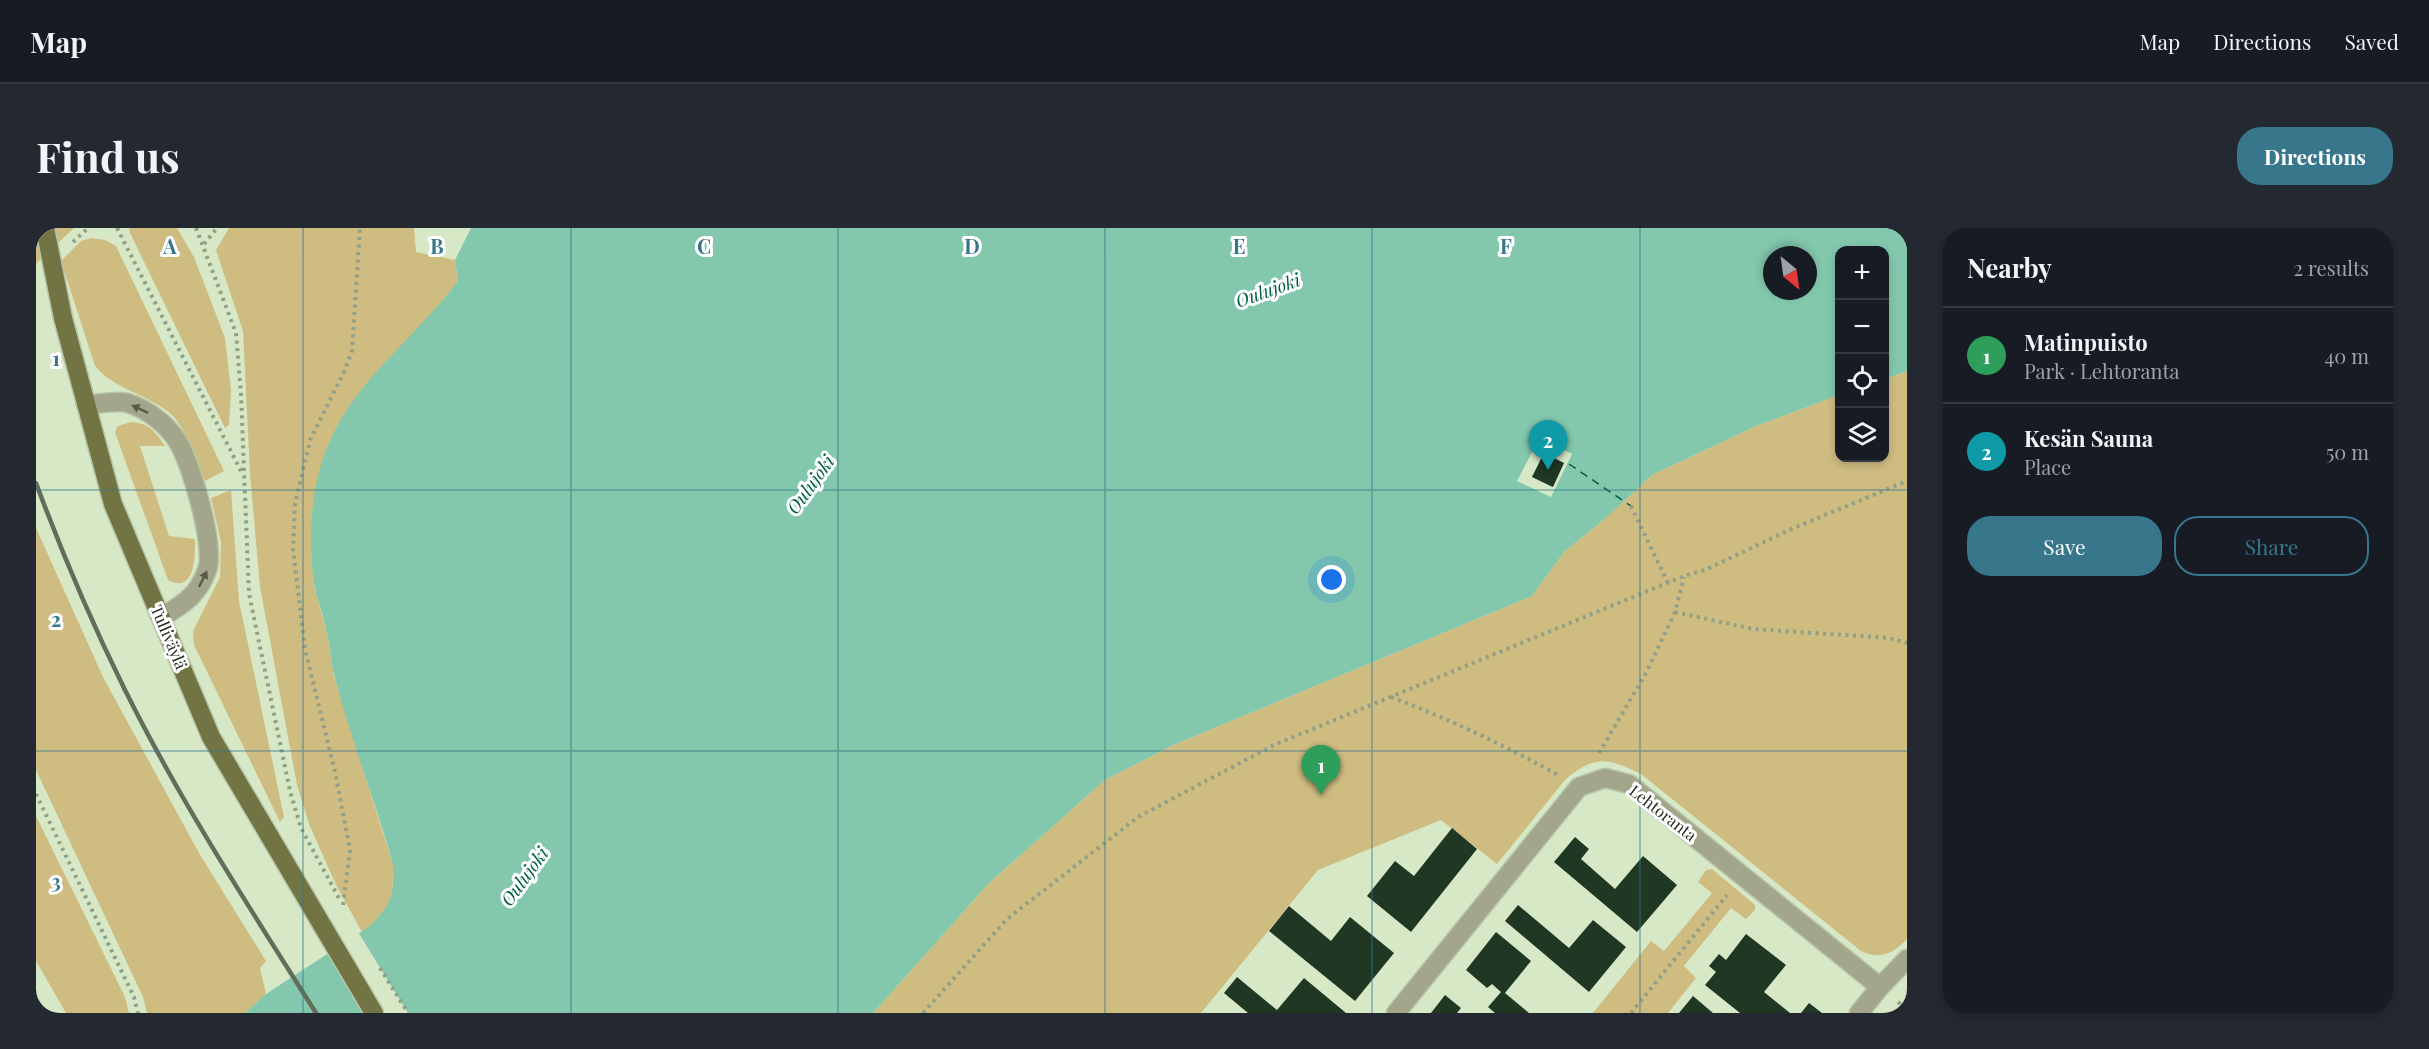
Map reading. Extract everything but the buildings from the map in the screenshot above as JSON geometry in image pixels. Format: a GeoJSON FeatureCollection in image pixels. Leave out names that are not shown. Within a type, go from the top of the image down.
{"type":"FeatureCollection","features":[{"type":"Feature","properties":{"kind":"main road","name":"Tulliväylä"},"geometry":{"type":"LineString","coordinates":[[45,228],[63,318],[113,504],[211,737],[332,946],[374,1013]]}},
{"type":"Feature","properties":{"kind":"street"},"geometry":{"type":"LineString","coordinates":[[87,405],[126,403],[151,414],[178,442],[188,468],[210,548],[208,568],[201,585],[189,601],[161,618]]}},
{"type":"Feature","properties":{"kind":"street","name":"Lehtoranta"},"geometry":{"type":"LineString","coordinates":[[1579,787],[1605,778],[1629,784],[1880,987]]}},
{"type":"Feature","properties":{"kind":"street"},"geometry":{"type":"LineString","coordinates":[[1396,1013],[1579,787]]}},
{"type":"Feature","properties":{"kind":"street"},"geometry":{"type":"LineString","coordinates":[[1859,1013],[1907,959]]}},
{"type":"Feature","properties":{"kind":"path"},"geometry":{"type":"LineString","coordinates":[[117,228],[243,474]]}},
{"type":"Feature","properties":{"kind":"path"},"geometry":{"type":"LineString","coordinates":[[196,228],[236,333],[241,394],[249,594],[290,791],[301,828],[348,914]]}},
{"type":"Feature","properties":{"kind":"path"},"geometry":{"type":"LineString","coordinates":[[204,244],[217,228]]}},
{"type":"Feature","properties":{"kind":"path"},"geometry":{"type":"LineString","coordinates":[[343,905],[350,850],[335,772],[305,649],[293,549],[295,504],[304,461],[311,438],[352,351],[360,228]]}},
{"type":"Feature","properties":{"kind":"path"},"geometry":{"type":"LineString","coordinates":[[923,1013],[1007,919],[1138,817],[1274,745],[1684,576],[1705,570],[1789,530],[1907,481]]}},
{"type":"Feature","properties":{"kind":"path"},"geometry":{"type":"LineString","coordinates":[[1630,507],[1668,583]]}},
{"type":"Feature","properties":{"kind":"path"},"geometry":{"type":"LineString","coordinates":[[1391,697],[1506,746],[1579,787],[1646,673],[1675,612],[1684,576]]}},
{"type":"Feature","properties":{"kind":"path"},"geometry":{"type":"LineString","coordinates":[[1675,612],[1753,629],[1889,638],[1907,644]]}},
{"type":"Feature","properties":{"kind":"path"},"geometry":{"type":"LineString","coordinates":[[36,794],[134,997],[138,1013]]}},
{"type":"Feature","properties":{"kind":"path"},"geometry":{"type":"LineString","coordinates":[[1631,1013],[1743,876]]}},
{"type":"Feature","properties":{"kind":"path"},"geometry":{"type":"LineString","coordinates":[[376,962],[408,1013]]}},
{"type":"Feature","properties":{"kind":"shaded area"},"geometry":{"type":"Polygon","coordinates":[[[43,228],[74,228],[36,264],[36,234],[43,228]]]}},
{"type":"Feature","properties":{"kind":"shaded area"},"geometry":{"type":"Polygon","coordinates":[[[129,228],[177,228],[194,257],[225,338],[231,390],[229,425],[225,428],[130,233],[129,228]]]}},
{"type":"Feature","properties":{"kind":"shaded area"},"geometry":{"type":"Polygon","coordinates":[[[229,228],[414,228],[416,252],[455,260],[458,281],[443,301],[369,381],[336,428],[311,547],[314,586],[327,632],[334,676],[393,865],[393,886],[389,903],[379,918],[362,932],[336,885],[309,824],[297,785],[260,587],[250,474],[243,331],[216,250],[229,228]]]}},
{"type":"Feature","properties":{"kind":"shaded area"},"geometry":{"type":"Polygon","coordinates":[[[91,238],[105,240],[116,246],[224,471],[205,481],[186,436],[171,414],[152,401],[112,381],[95,366],[61,261],[81,241],[91,238]]]}},
{"type":"Feature","properties":{"kind":"shaded area"},"geometry":{"type":"Polygon","coordinates":[[[1907,371],[1907,939],[1891,952],[1874,955],[1861,951],[1641,774],[1602,761],[1585,766],[1565,780],[1497,864],[1441,820],[1318,870],[1201,1013],[873,1013],[990,882],[1105,780],[1171,746],[1532,596],[1564,552],[1607,517],[1652,475],[1756,426],[1835,396],[1835,462],[1889,462],[1889,378],[1907,371]]]}},
{"type":"Feature","properties":{"kind":"shaded area"},"geometry":{"type":"Polygon","coordinates":[[[131,422],[143,424],[151,429],[165,446],[140,446],[169,536],[195,539],[192,571],[184,582],[177,583],[168,580],[115,432],[118,426],[131,422]]]}},
{"type":"Feature","properties":{"kind":"shaded area"},"geometry":{"type":"Polygon","coordinates":[[[231,490],[239,601],[284,817],[280,822],[194,645],[193,631],[220,577],[221,542],[211,498],[231,490]]]}},
{"type":"Feature","properties":{"kind":"shaded area"},"geometry":{"type":"Polygon","coordinates":[[[36,528],[103,677],[199,853],[266,961],[260,968],[266,994],[245,1013],[147,1013],[143,997],[36,770],[36,528]]]}},
{"type":"Feature","properties":{"kind":"shaded area"},"geometry":{"type":"Polygon","coordinates":[[[36,816],[125,997],[129,1013],[66,1013],[36,961],[36,816]]]}},
{"type":"Feature","properties":{"kind":"shaded area"},"geometry":{"type":"Polygon","coordinates":[[[1712,869],[1755,905],[1755,910],[1746,919],[1731,908],[1684,966],[1696,978],[1668,1013],[1593,1013],[1651,941],[1664,951],[1712,893],[1698,882],[1706,870],[1712,869]]]}},
{"type":"Feature","properties":{"kind":"water","name":"Oulujoki"},"geometry":{"type":"Polygon","coordinates":[[[471,228],[1907,228],[1907,371],[1889,378],[1889,246],[1835,246],[1835,396],[1756,426],[1652,475],[1607,517],[1564,552],[1532,596],[1171,746],[1105,780],[990,882],[873,1013],[245,1013],[266,994],[370,926],[387,905],[392,892],[393,865],[341,702],[326,627],[314,584],[311,544],[313,504],[321,465],[336,428],[348,408],[378,370],[458,281],[455,260],[471,228]]]}},
{"type":"Feature","properties":{"kind":"pier"},"geometry":{"type":"Polygon","coordinates":[[[1540,437],[1572,454],[1551,497],[1517,481],[1540,437]],[[1544,453],[1532,477],[1552,487],[1564,463],[1544,453]]]}},
{"type":"Feature","properties":{"kind":"pier"},"geometry":{"type":"Polygon","coordinates":[[[358,932],[408,1013],[374,1013],[333,947],[358,932]]]}},
{"type":"Feature","properties":{"kind":"ferry route"},"geometry":{"type":"LineString","coordinates":[[1569,464],[1631,506]]}},
{"type":"Feature","properties":{"kind":"railway"},"geometry":{"type":"LineString","coordinates":[[36,483],[112,663],[168,772],[316,1013]]}},
{"type":"Feature","properties":{"kind":"place","name":"Kesän Sauna"},"geometry":{"type":"Point","coordinates":[1548,470]}},
{"type":"Feature","properties":{"kind":"place","name":"Matinpuisto"},"geometry":{"type":"Point","coordinates":[1321,795]}}]}
